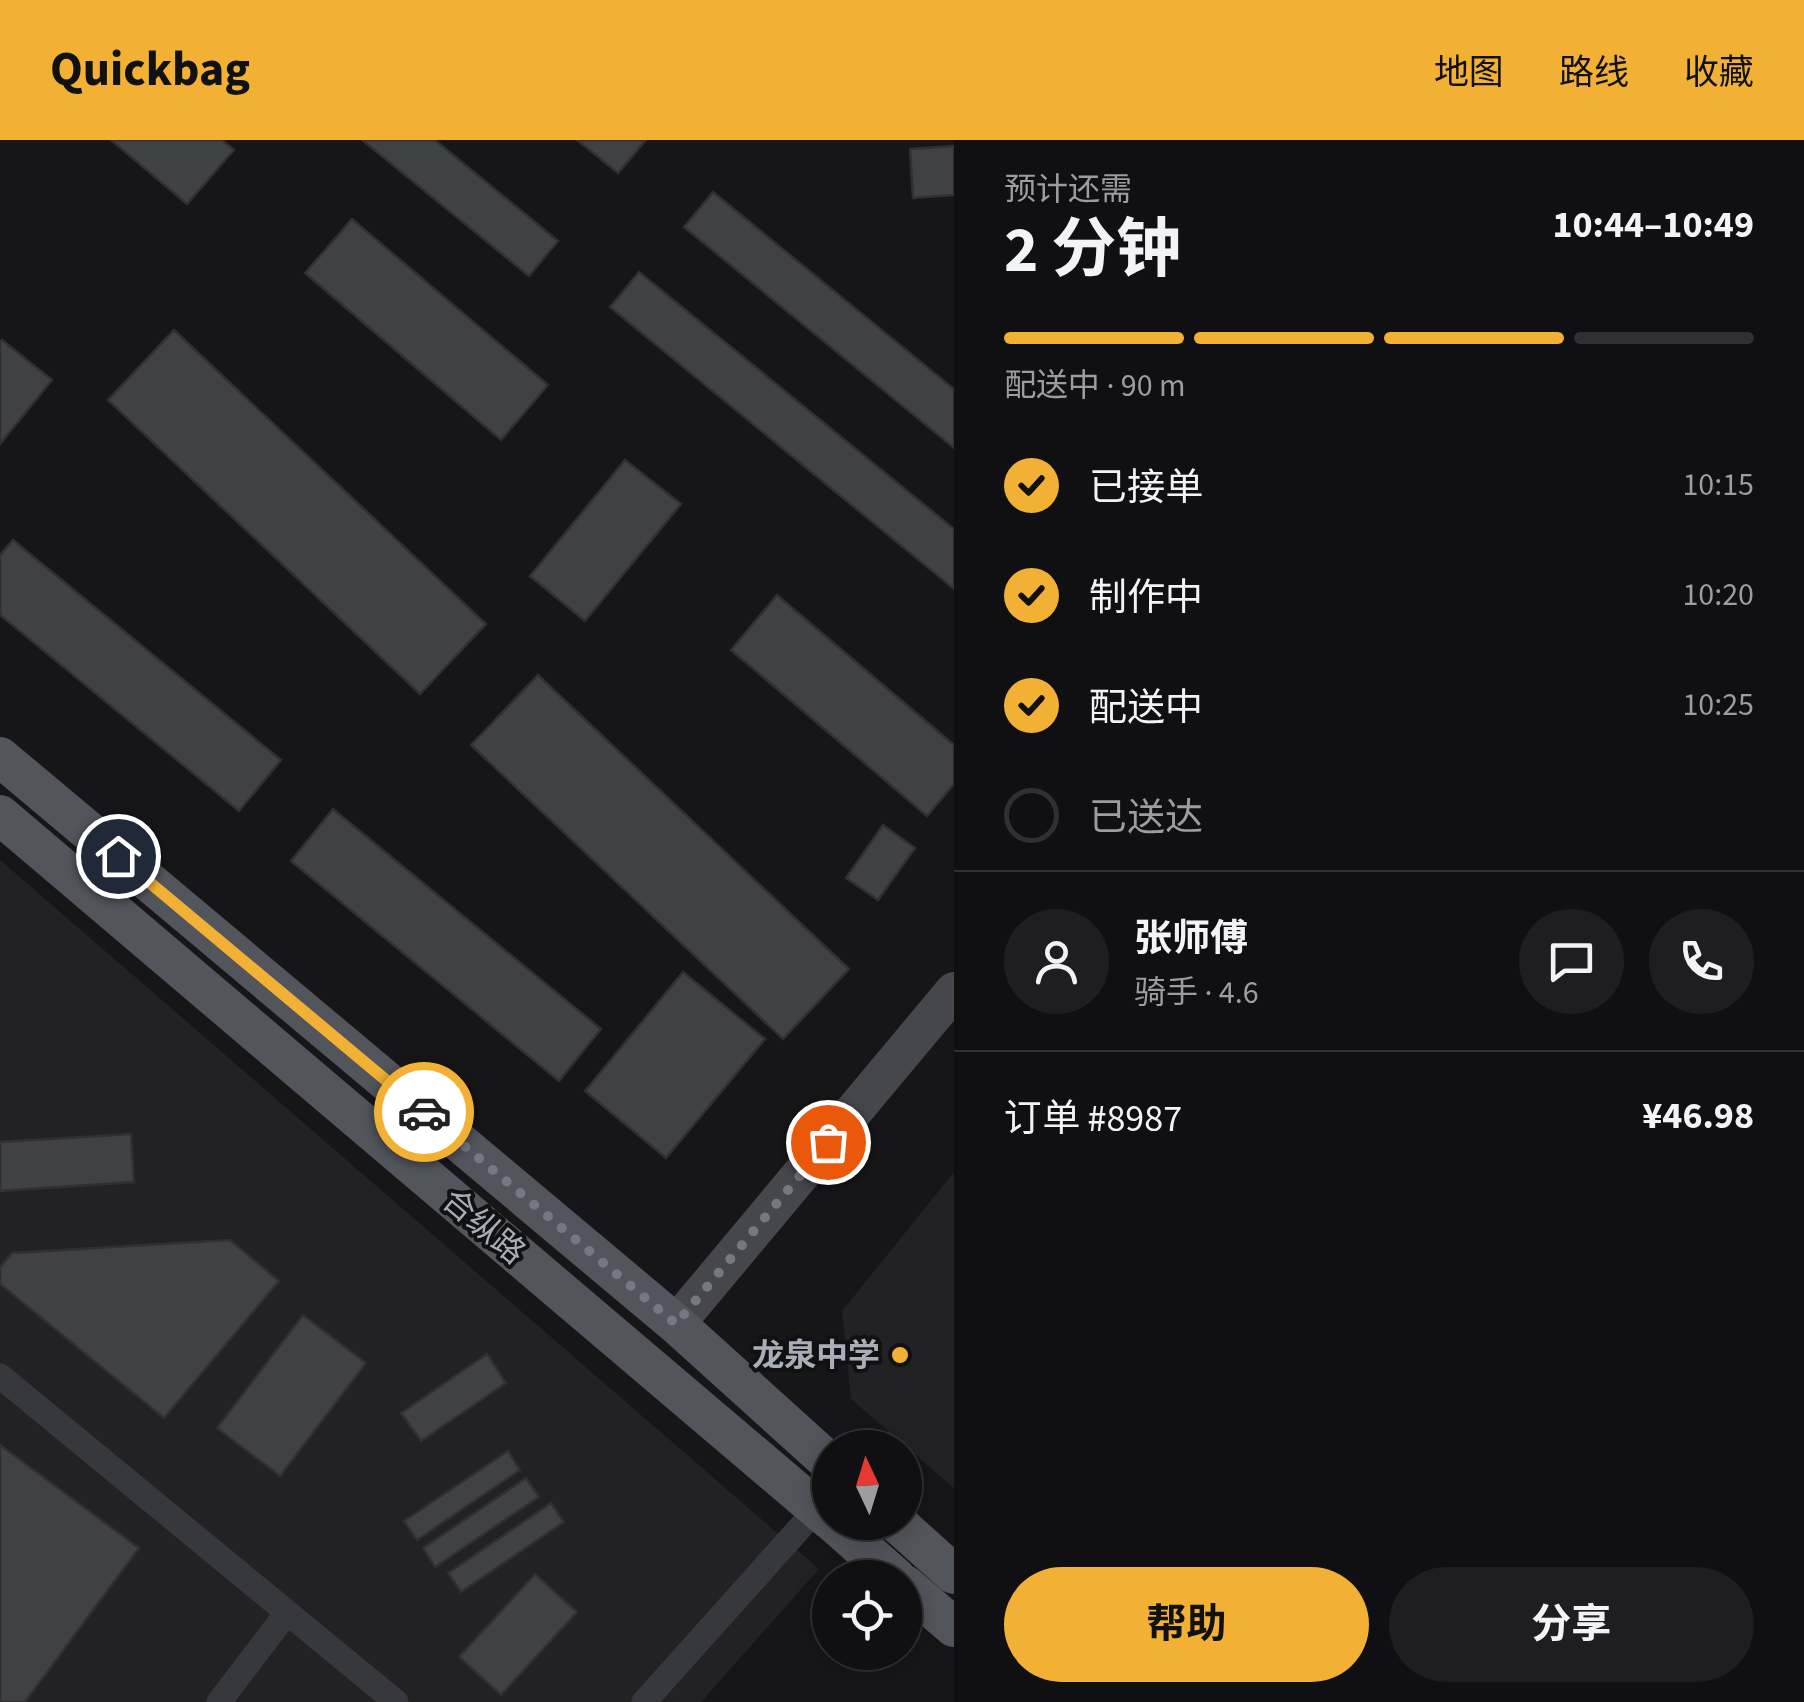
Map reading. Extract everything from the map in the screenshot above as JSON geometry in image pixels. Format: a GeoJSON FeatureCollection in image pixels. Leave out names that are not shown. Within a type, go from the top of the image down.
{"type":"FeatureCollection","features":[{"type":"Feature","properties":{"kind":"main road","name":"合纵路"},"geometry":{"type":"LineString","coordinates":[[0,758],[676,1324],[812,1447]]}},
{"type":"Feature","properties":{"kind":"main road","name":"合纵路"},"geometry":{"type":"LineString","coordinates":[[0,816],[812,1499]]}},
{"type":"Feature","properties":{"kind":"main road","name":"合纵路"},"geometry":{"type":"LineString","coordinates":[[856,1540],[877,1560]]}},
{"type":"Feature","properties":{"kind":"main road"},"geometry":{"type":"LineString","coordinates":[[916,1540],[954,1574]]}},
{"type":"Feature","properties":{"kind":"main road"},"geometry":{"type":"LineString","coordinates":[[922,1600],[954,1627]]}},
{"type":"Feature","properties":{"kind":"street"},"geometry":{"type":"LineString","coordinates":[[676,1324],[954,991]]}},
{"type":"Feature","properties":{"kind":"street"},"geometry":{"type":"LineString","coordinates":[[0,1376],[396,1702]]}},
{"type":"Feature","properties":{"kind":"street"},"geometry":{"type":"LineString","coordinates":[[644,1702],[812,1528]]}},
{"type":"Feature","properties":{"kind":"street"},"geometry":{"type":"LineString","coordinates":[[219,1702],[286,1614]]}},
{"type":"Feature","properties":{"kind":"shaded area"},"geometry":{"type":"Polygon","coordinates":[[[0,860],[812,1563],[812,1577],[701,1702],[0,1702],[0,860]]]}},
{"type":"Feature","properties":{"kind":"shaded area","name":"龙泉中学"},"geometry":{"type":"Polygon","coordinates":[[[954,1172],[954,1488],[922,1460],[922,1430],[887,1430],[851,1399],[842,1311],[954,1172]]]}},
{"type":"Feature","properties":{"kind":"building"},"geometry":{"type":"Polygon","coordinates":[[[111,140],[222,140],[234,150],[187,204],[111,140]]]}},
{"type":"Feature","properties":{"kind":"building"},"geometry":{"type":"Polygon","coordinates":[[[362,140],[435,140],[558,241],[529,276],[362,140]]]}},
{"type":"Feature","properties":{"kind":"building"},"geometry":{"type":"Polygon","coordinates":[[[577,140],[646,140],[618,173],[577,140]]]}},
{"type":"Feature","properties":{"kind":"building"},"geometry":{"type":"Polygon","coordinates":[[[954,146],[954,195],[913,198],[910,149],[954,146]]]}},
{"type":"Feature","properties":{"kind":"building"},"geometry":{"type":"Polygon","coordinates":[[[713,192],[954,389],[954,448],[684,227],[713,192]]]}},
{"type":"Feature","properties":{"kind":"building"},"geometry":{"type":"Polygon","coordinates":[[[352,219],[548,385],[501,440],[305,273],[352,219]]]}},
{"type":"Feature","properties":{"kind":"building"},"geometry":{"type":"Polygon","coordinates":[[[639,272],[954,529],[954,589],[610,307],[639,272]]]}},
{"type":"Feature","properties":{"kind":"building"},"geometry":{"type":"Polygon","coordinates":[[[174,330],[486,624],[420,694],[108,400],[174,330]]]}},
{"type":"Feature","properties":{"kind":"building"},"geometry":{"type":"Polygon","coordinates":[[[2,340],[52,380],[0,444],[0,343],[2,340]]]}},
{"type":"Feature","properties":{"kind":"building"},"geometry":{"type":"Polygon","coordinates":[[[625,460],[681,504],[585,621],[530,576],[625,460]]]}},
{"type":"Feature","properties":{"kind":"building"},"geometry":{"type":"Polygon","coordinates":[[[13,540],[281,760],[239,811],[0,615],[0,555],[13,540]]]}},
{"type":"Feature","properties":{"kind":"building"},"geometry":{"type":"Polygon","coordinates":[[[777,595],[954,745],[954,784],[927,816],[731,650],[777,595]]]}},
{"type":"Feature","properties":{"kind":"building"},"geometry":{"type":"Polygon","coordinates":[[[538,675],[849,969],[783,1039],[471,745],[538,675]]]}},
{"type":"Feature","properties":{"kind":"building"},"geometry":{"type":"Polygon","coordinates":[[[333,809],[601,1029],[559,1081],[291,861],[333,809]]]}},
{"type":"Feature","properties":{"kind":"building"},"geometry":{"type":"Polygon","coordinates":[[[883,825],[915,848],[878,900],[846,878],[883,825]]]}},
{"type":"Feature","properties":{"kind":"building"},"geometry":{"type":"Polygon","coordinates":[[[683,972],[765,1039],[666,1158],[585,1091],[683,972]]]}},
{"type":"Feature","properties":{"kind":"building"},"geometry":{"type":"Polygon","coordinates":[[[131,1134],[134,1182],[0,1191],[0,1142],[131,1134]]]}},
{"type":"Feature","properties":{"kind":"building"},"geometry":{"type":"Polygon","coordinates":[[[230,1240],[279,1281],[164,1418],[0,1284],[0,1267],[12,1253],[230,1240]]]}},
{"type":"Feature","properties":{"kind":"building"},"geometry":{"type":"Polygon","coordinates":[[[303,1315],[366,1363],[280,1476],[217,1428],[303,1315]]]}},
{"type":"Feature","properties":{"kind":"building"},"geometry":{"type":"Polygon","coordinates":[[[487,1354],[506,1383],[421,1441],[401,1413],[487,1354]]]}},
{"type":"Feature","properties":{"kind":"building"},"geometry":{"type":"Polygon","coordinates":[[[0,1445],[139,1548],[25,1702],[0,1702],[0,1445]]]}},
{"type":"Feature","properties":{"kind":"building"},"geometry":{"type":"Polygon","coordinates":[[[508,1451],[520,1470],[417,1540],[404,1521],[508,1451]]]}},
{"type":"Feature","properties":{"kind":"building"},"geometry":{"type":"Polygon","coordinates":[[[526,1478],[539,1497],[435,1567],[423,1548],[526,1478]]]}},
{"type":"Feature","properties":{"kind":"building"},"geometry":{"type":"Polygon","coordinates":[[[551,1503],[564,1522],[461,1592],[448,1573],[551,1503]]]}},
{"type":"Feature","properties":{"kind":"building"},"geometry":{"type":"Polygon","coordinates":[[[535,1574],[577,1612],[501,1695],[459,1657],[535,1574]]]}},
{"type":"Feature","properties":{"kind":"way so far"},"geometry":{"type":"LineString","coordinates":[[424,1112],[676,1324],[828,1142]]}},
{"type":"Feature","properties":{"kind":"place","name":"龙泉中学"},"geometry":{"type":"Point","coordinates":[900,1355]}},
{"type":"Feature","properties":{"kind":"route"},"geometry":{"type":"LineString","coordinates":[[118,856],[424,1112]]}}]}
